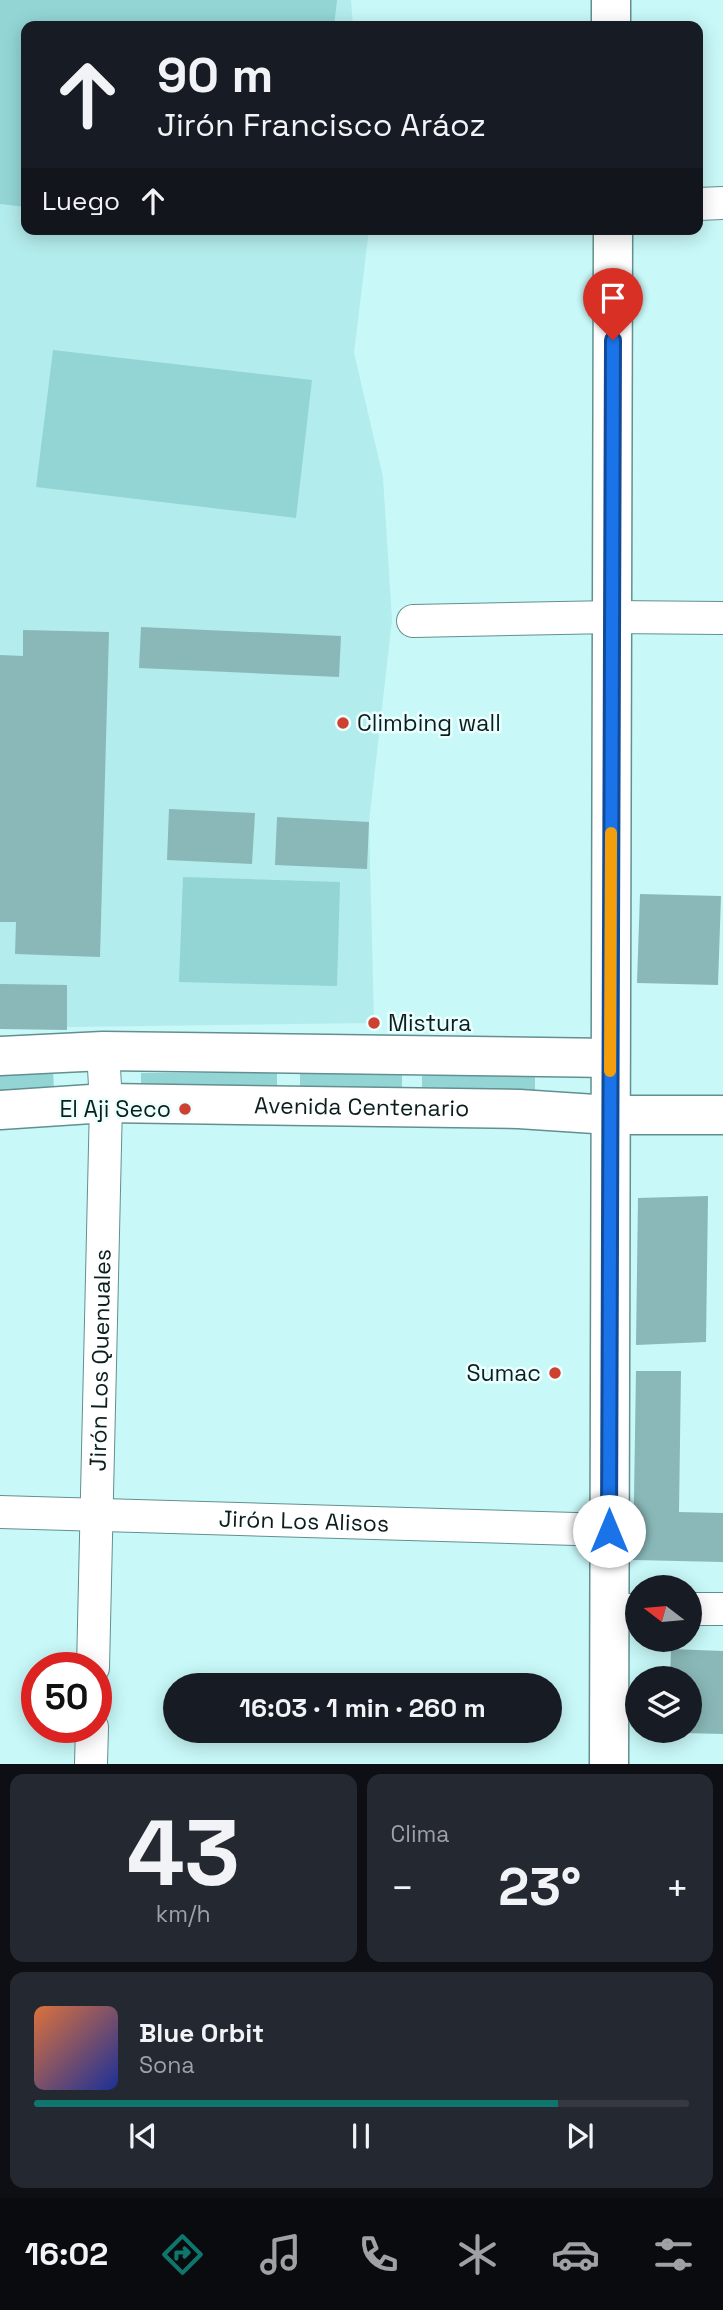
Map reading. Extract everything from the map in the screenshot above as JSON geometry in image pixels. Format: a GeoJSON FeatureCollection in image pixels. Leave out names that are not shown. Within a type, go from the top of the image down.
{"type":"FeatureCollection","features":[{"type":"Feature","properties":{"kind":"main road"},"geometry":{"type":"LineString","coordinates":[[611,0],[611,21]]}},
{"type":"Feature","properties":{"kind":"main road"},"geometry":{"type":"LineString","coordinates":[[609,1764],[623,1610],[609,1531],[613,235]]}},
{"type":"Feature","properties":{"kind":"main road"},"geometry":{"type":"LineString","coordinates":[[0,1056],[103,1051],[610,1058]]}},
{"type":"Feature","properties":{"kind":"main road","name":"Avenida Centenario"},"geometry":{"type":"LineString","coordinates":[[0,1110],[106,1103],[519,1109],[610,1115],[723,1115]]}},
{"type":"Feature","properties":{"kind":"street"},"geometry":{"type":"LineString","coordinates":[[703,204],[723,202]]}},
{"type":"Feature","properties":{"kind":"street"},"geometry":{"type":"LineString","coordinates":[[412,621],[723,618]]}},
{"type":"Feature","properties":{"kind":"street","name":"Jirón Los Quenuales"},"geometry":{"type":"LineString","coordinates":[[93,1652],[106,1103],[103,1051]]}},
{"type":"Feature","properties":{"kind":"street","name":"Jirón Los Alisos"},"geometry":{"type":"LineString","coordinates":[[0,1512],[609,1531]]}},
{"type":"Feature","properties":{"kind":"street"},"geometry":{"type":"LineString","coordinates":[[702,1609],[723,1608]]}},
{"type":"Feature","properties":{"kind":"street"},"geometry":{"type":"LineString","coordinates":[[91,1764],[92,1743]]}},
{"type":"Feature","properties":{"kind":"shaded area"},"geometry":{"type":"Polygon","coordinates":[[[0,0],[351,0],[353,21],[21,21],[21,235],[368,235],[354,353],[383,477],[392,620],[369,822],[374,1023],[0,1028],[0,0]]]}},
{"type":"Feature","properties":{"kind":"shaded area"},"geometry":{"type":"Polygon","coordinates":[[[0,0],[337,0],[335,21],[21,21],[21,206],[0,204],[0,0]]]}},
{"type":"Feature","properties":{"kind":"shaded area"},"geometry":{"type":"Polygon","coordinates":[[[53,350],[312,380],[296,518],[36,487],[53,350]]]}},
{"type":"Feature","properties":{"kind":"shaded area"},"geometry":{"type":"Polygon","coordinates":[[[183,877],[340,882],[337,986],[179,982],[183,877]]]}},
{"type":"Feature","properties":{"kind":"shaded area"},"geometry":{"type":"Polygon","coordinates":[[[53,1069],[54,1090],[0,1093],[0,1071],[53,1069]]]}},
{"type":"Feature","properties":{"kind":"shaded area"},"geometry":{"type":"Polygon","coordinates":[[[141,1073],[277,1073],[277,1091],[141,1091],[141,1073]]]}},
{"type":"Feature","properties":{"kind":"shaded area"},"geometry":{"type":"Polygon","coordinates":[[[300,1074],[402,1074],[402,1095],[300,1095],[300,1074]]]}},
{"type":"Feature","properties":{"kind":"shaded area"},"geometry":{"type":"Polygon","coordinates":[[[535,1074],[535,1096],[422,1097],[422,1076],[535,1074]]]}},
{"type":"Feature","properties":{"kind":"building"},"geometry":{"type":"Polygon","coordinates":[[[141,627],[341,636],[339,677],[139,668],[141,627]]]}},
{"type":"Feature","properties":{"kind":"building"},"geometry":{"type":"Polygon","coordinates":[[[23,630],[109,632],[100,957],[15,954],[16,922],[0,922],[0,655],[23,656],[23,630]]]}},
{"type":"Feature","properties":{"kind":"building"},"geometry":{"type":"Polygon","coordinates":[[[169,809],[255,813],[252,864],[167,860],[169,809]]]}},
{"type":"Feature","properties":{"kind":"building"},"geometry":{"type":"Polygon","coordinates":[[[277,817],[369,822],[367,869],[275,865],[277,817]]]}},
{"type":"Feature","properties":{"kind":"building"},"geometry":{"type":"Polygon","coordinates":[[[640,894],[721,896],[718,985],[637,983],[640,894]]]}},
{"type":"Feature","properties":{"kind":"building"},"geometry":{"type":"Polygon","coordinates":[[[0,984],[67,985],[67,1030],[0,1029],[0,984]]]}},
{"type":"Feature","properties":{"kind":"building"},"geometry":{"type":"Polygon","coordinates":[[[708,1196],[706,1342],[636,1345],[638,1198],[708,1196]]]}},
{"type":"Feature","properties":{"kind":"building"},"geometry":{"type":"Polygon","coordinates":[[[636,1371],[681,1371],[679,1512],[723,1513],[723,1562],[633,1560],[636,1371]]]}},
{"type":"Feature","properties":{"kind":"building"},"geometry":{"type":"Polygon","coordinates":[[[723,1651],[723,1734],[702,1733],[702,1666],[670,1666],[671,1652],[723,1651]]]}},
{"type":"Feature","properties":{"kind":"slow traffic"},"geometry":{"type":"LineString","coordinates":[[610,1071],[611,833]]}},
{"type":"Feature","properties":{"kind":"place","name":"Climbing wall"},"geometry":{"type":"Point","coordinates":[343,723]}},
{"type":"Feature","properties":{"kind":"place","name":"Mistura"},"geometry":{"type":"Point","coordinates":[374,1023]}},
{"type":"Feature","properties":{"kind":"place","name":"El Aji Seco"},"geometry":{"type":"Point","coordinates":[185,1109]}},
{"type":"Feature","properties":{"kind":"place","name":"Sumac"},"geometry":{"type":"Point","coordinates":[555,1373]}},
{"type":"Feature","properties":{"kind":"route"},"geometry":{"type":"LineString","coordinates":[[609,1531],[613,340]]}}]}
